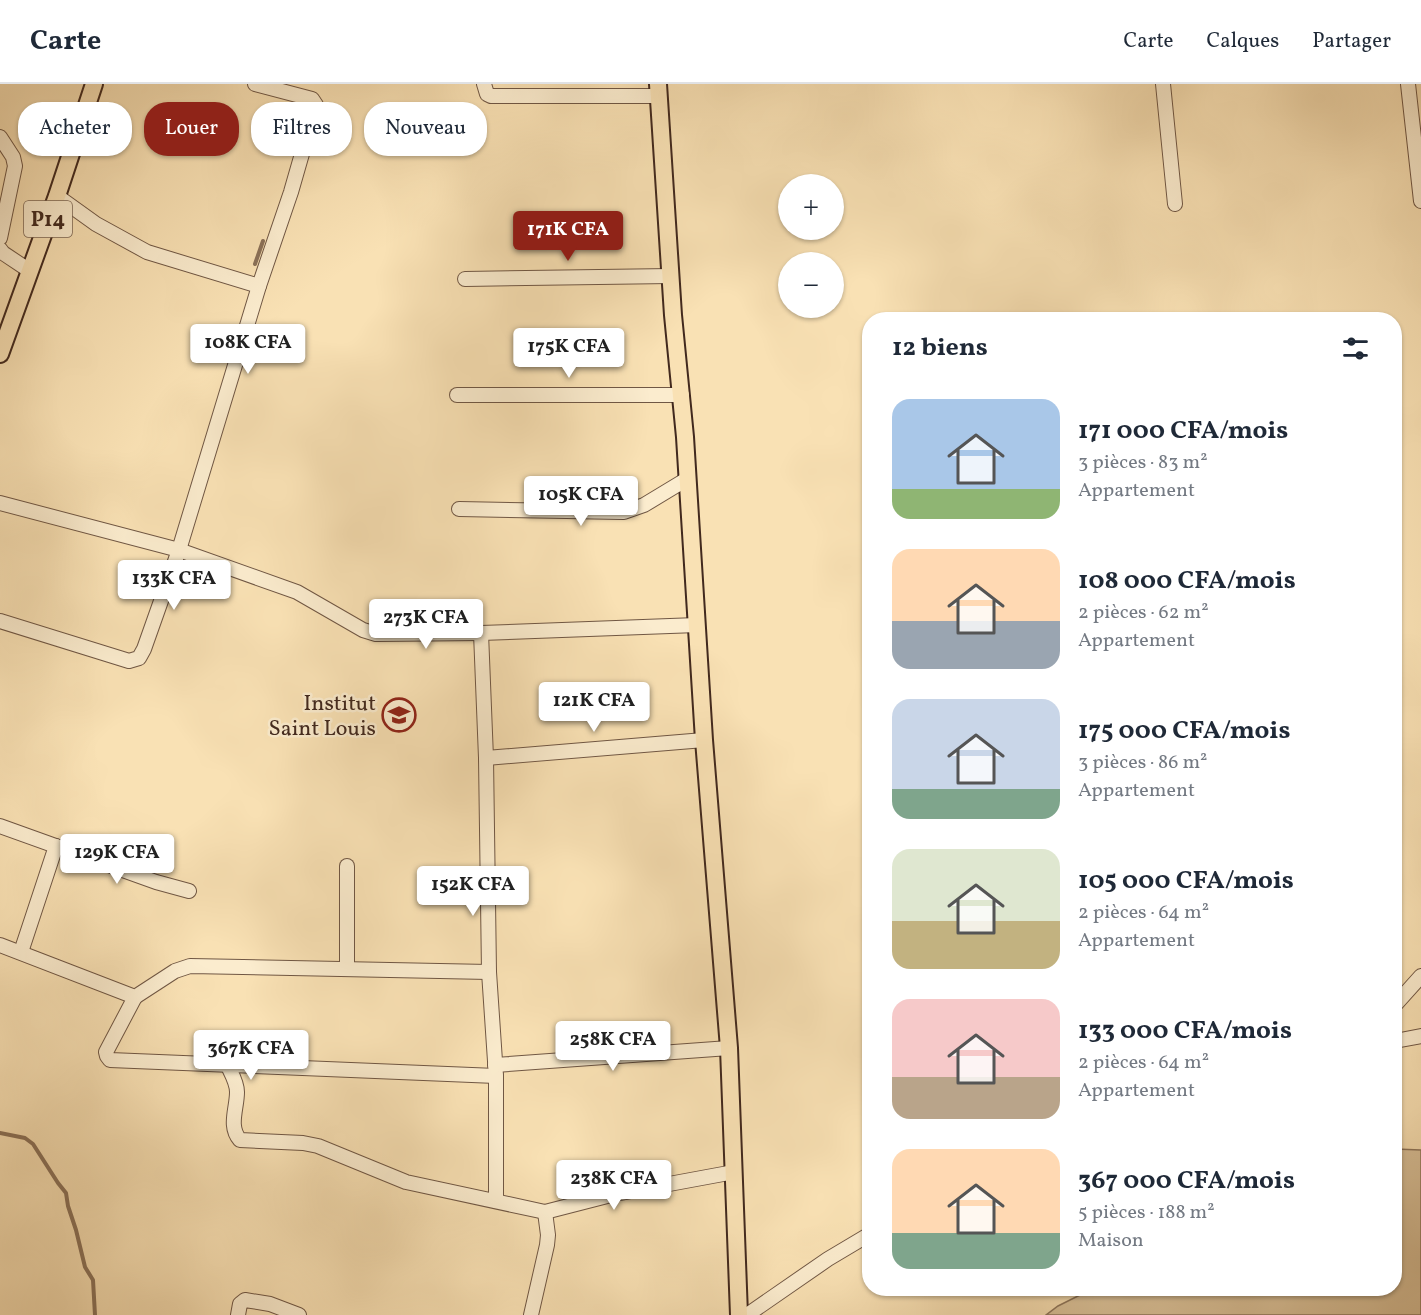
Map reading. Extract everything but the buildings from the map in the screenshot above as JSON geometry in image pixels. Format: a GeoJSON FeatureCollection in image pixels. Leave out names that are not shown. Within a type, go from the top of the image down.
{"type":"FeatureCollection","features":[{"type":"Feature","properties":{"kind":"main road","name":"P14"},"geometry":{"type":"LineString","coordinates":[[0,354],[5,323],[30,271],[94,84]]}},
{"type":"Feature","properties":{"kind":"main road"},"geometry":{"type":"LineString","coordinates":[[658,90],[670,276],[682,395],[704,740],[729,1048],[739,1315]]}},
{"type":"Feature","properties":{"kind":"street"},"geometry":{"type":"LineString","coordinates":[[0,621],[129,661],[139,658],[144,649],[179,550],[316,105],[312,99],[255,84]]}},
{"type":"Feature","properties":{"kind":"street"},"geometry":{"type":"LineString","coordinates":[[484,84],[487,94],[491,96],[658,90]]}},
{"type":"Feature","properties":{"kind":"street"},"geometry":{"type":"LineString","coordinates":[[1163,84],[1175,204]]}},
{"type":"Feature","properties":{"kind":"street"},"geometry":{"type":"LineString","coordinates":[[1408,84],[1421,201]]}},
{"type":"Feature","properties":{"kind":"street"},"geometry":{"type":"LineString","coordinates":[[0,137],[13,157],[15,166],[0,238]]}},
{"type":"Feature","properties":{"kind":"street"},"geometry":{"type":"LineString","coordinates":[[57,196],[96,224],[147,252],[259,286]]}},
{"type":"Feature","properties":{"kind":"street"},"geometry":{"type":"LineString","coordinates":[[0,249],[30,271]]}},
{"type":"Feature","properties":{"kind":"street"},"geometry":{"type":"LineString","coordinates":[[465,279],[670,276]]}},
{"type":"Feature","properties":{"kind":"street"},"geometry":{"type":"LineString","coordinates":[[457,395],[682,395]]}},
{"type":"Feature","properties":{"kind":"street"},"geometry":{"type":"LineString","coordinates":[[459,509],[624,512],[644,505],[687,479]]}},
{"type":"Feature","properties":{"kind":"street"},"geometry":{"type":"LineString","coordinates":[[0,503],[179,550],[297,592],[363,630],[390,635],[696,625]]}},
{"type":"Feature","properties":{"kind":"street"},"geometry":{"type":"LineString","coordinates":[[481,633],[486,758],[489,972],[496,1070],[496,1201]]}},
{"type":"Feature","properties":{"kind":"street"},"geometry":{"type":"LineString","coordinates":[[486,758],[704,740]]}},
{"type":"Feature","properties":{"kind":"street"},"geometry":{"type":"LineString","coordinates":[[0,826],[156,882],[189,891]]}},
{"type":"Feature","properties":{"kind":"street"},"geometry":{"type":"LineString","coordinates":[[21,952],[56,846]]}},
{"type":"Feature","properties":{"kind":"street"},"geometry":{"type":"LineString","coordinates":[[347,866],[348,968]]}},
{"type":"Feature","properties":{"kind":"street"},"geometry":{"type":"LineString","coordinates":[[0,945],[135,997]]}},
{"type":"Feature","properties":{"kind":"street"},"geometry":{"type":"LineString","coordinates":[[489,972],[190,966],[175,971],[135,997],[106,1052],[110,1060],[496,1070],[729,1048]]}},
{"type":"Feature","properties":{"kind":"street"},"geometry":{"type":"LineString","coordinates":[[1402,997],[1421,976]]}},
{"type":"Feature","properties":{"kind":"street"},"geometry":{"type":"LineString","coordinates":[[1402,1040],[1421,1036]]}},
{"type":"Feature","properties":{"kind":"street"},"geometry":{"type":"LineString","coordinates":[[227,1064],[236,1082],[234,1126],[235,1134],[240,1140],[303,1143],[318,1146],[406,1182],[545,1212],[615,1194],[734,1172]]}},
{"type":"Feature","properties":{"kind":"street"},"geometry":{"type":"LineString","coordinates":[[531,1315],[547,1245],[545,1212]]}},
{"type":"Feature","properties":{"kind":"street"},"geometry":{"type":"LineString","coordinates":[[747,1315],[828,1259],[862,1239]]}},
{"type":"Feature","properties":{"kind":"street"},"geometry":{"type":"LineString","coordinates":[[238,1315],[240,1304],[245,1300],[270,1304],[299,1315]]}},
{"type":"Feature","properties":{"kind":"shaded area"},"geometry":{"type":"Polygon","coordinates":[[[1402,1149],[1421,1150],[1421,1315],[1046,1315],[1078,1296],[1402,1296],[1402,1149]]]}},
{"type":"Feature","properties":{"kind":"waterway"},"geometry":{"type":"LineString","coordinates":[[255,264],[263,241]]}},
{"type":"Feature","properties":{"kind":"waterway"},"geometry":{"type":"LineString","coordinates":[[0,1133],[25,1138],[33,1144],[66,1193],[85,1267],[93,1280],[95,1315]]}},
{"type":"Feature","properties":{"kind":"place","name":"Institut Saint Louis"},"geometry":{"type":"Point","coordinates":[399,715]}}]}
